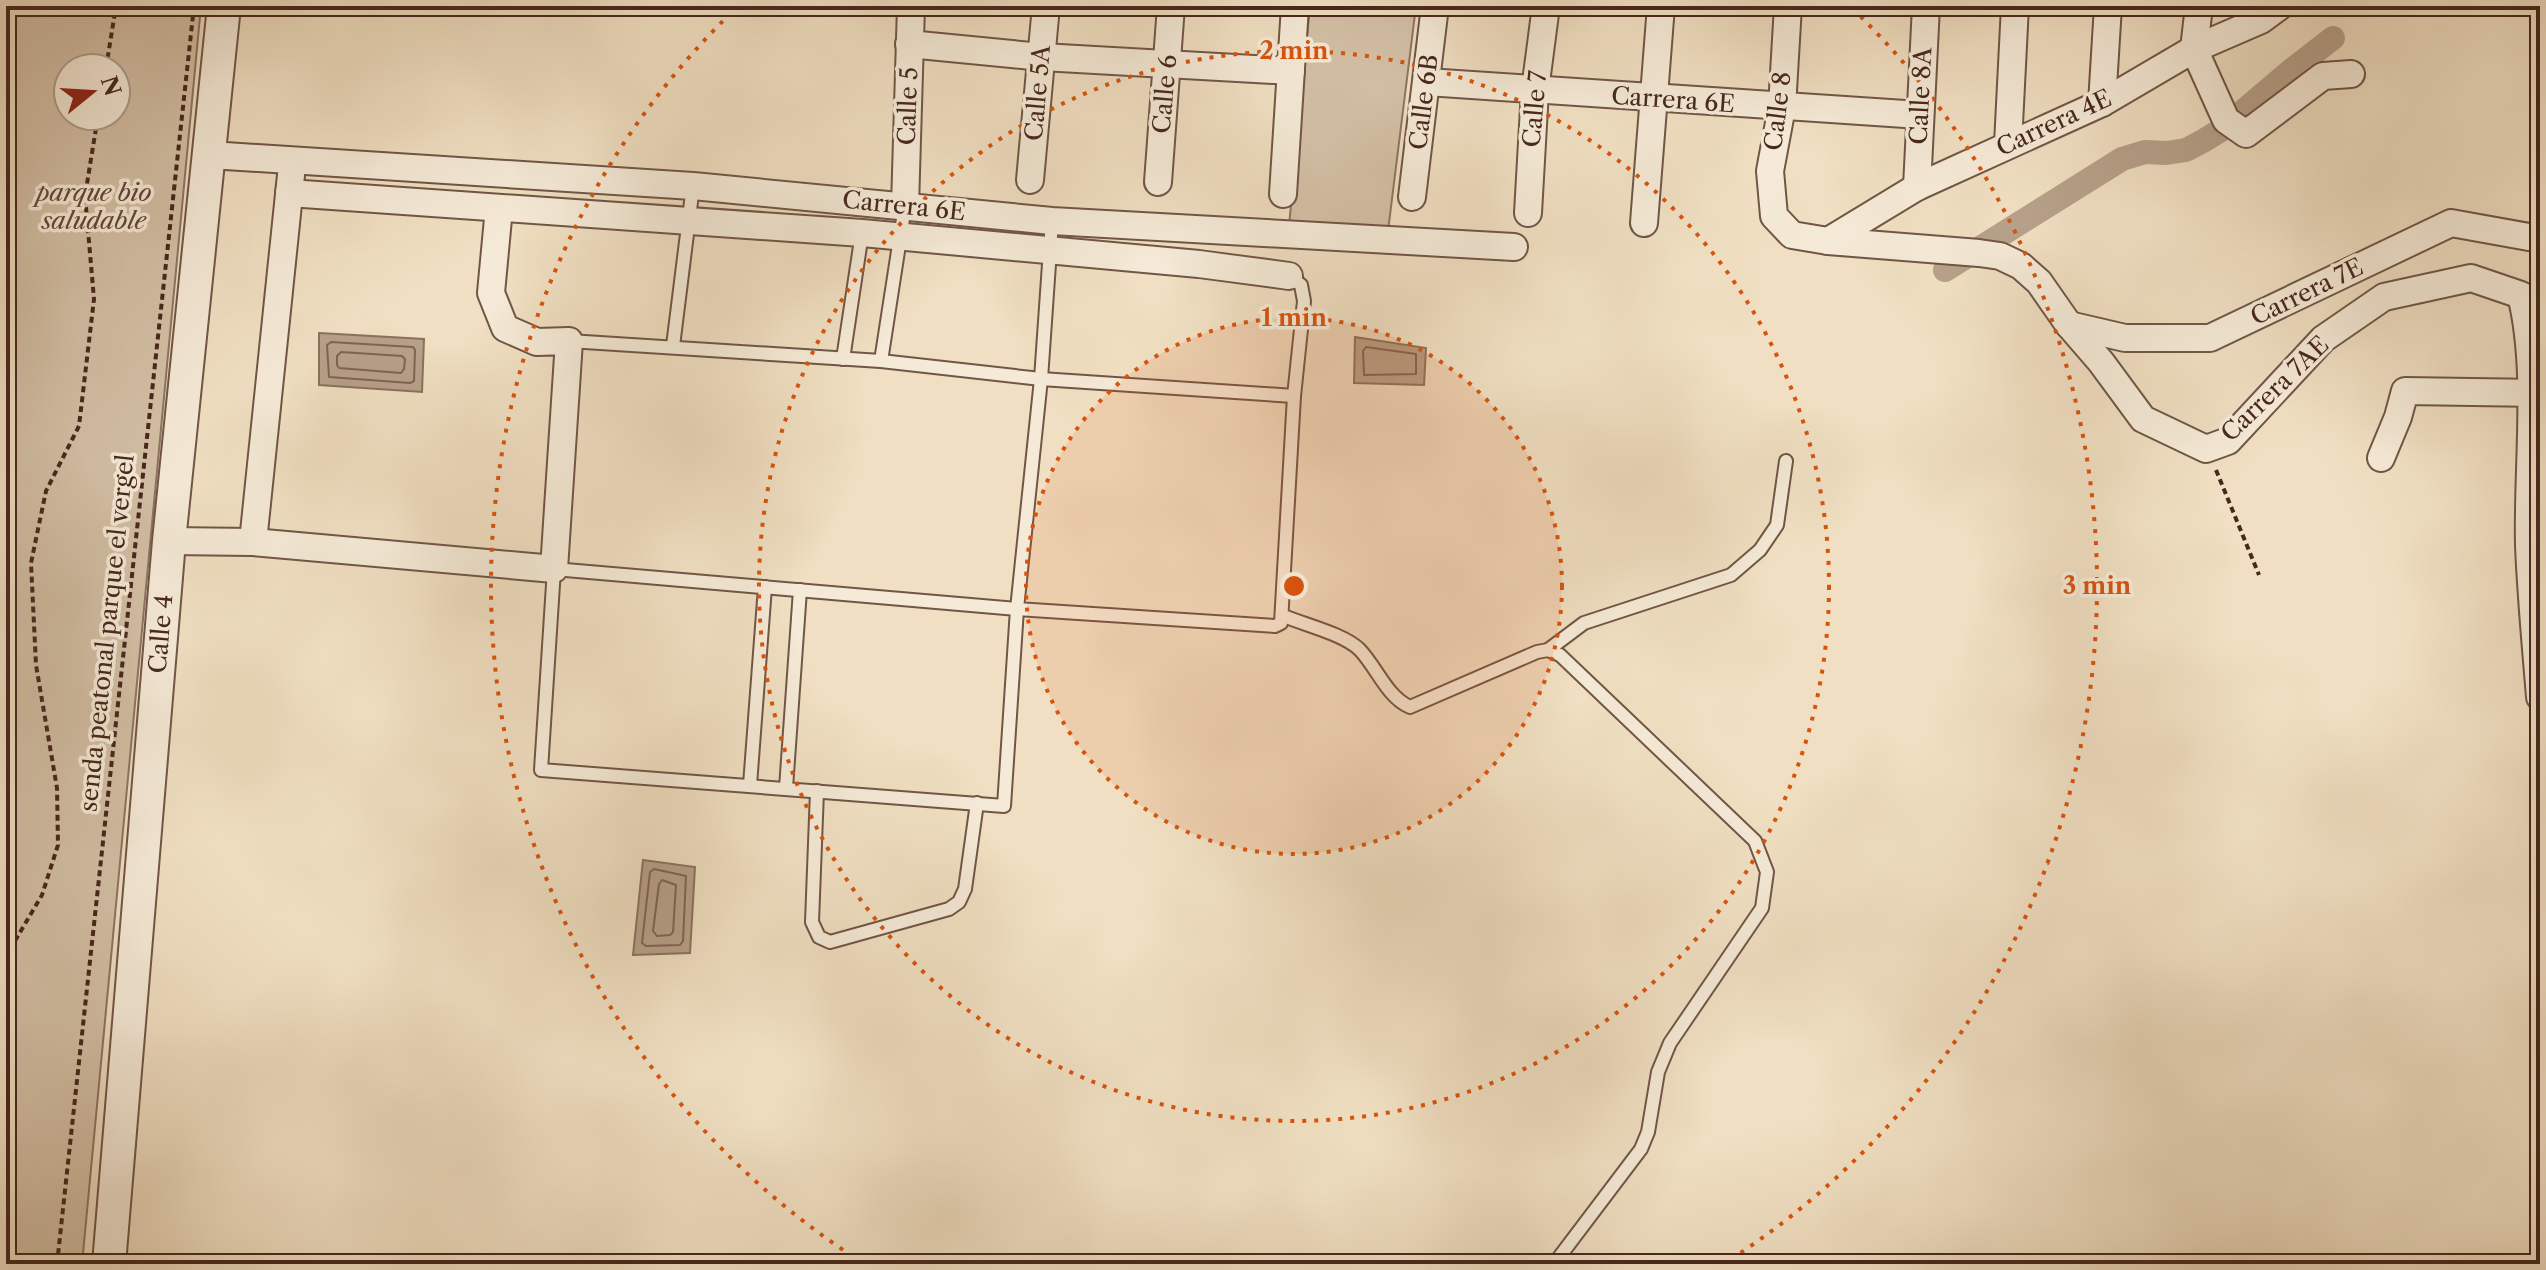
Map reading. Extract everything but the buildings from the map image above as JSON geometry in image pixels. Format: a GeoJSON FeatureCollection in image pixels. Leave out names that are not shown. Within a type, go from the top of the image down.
{"type":"FeatureCollection","features":[{"type":"Feature","properties":{"kind":"street","name":"Calle 4"},"geometry":{"type":"LineString","coordinates":[[109,1264],[169,541],[224,6]]}},
{"type":"Feature","properties":{"kind":"street","name":"Calle 5"},"geometry":{"type":"LineString","coordinates":[[905,206],[911,6]]}},
{"type":"Feature","properties":{"kind":"street","name":"Calle 5A"},"geometry":{"type":"LineString","coordinates":[[1030,180],[1046,6]]}},
{"type":"Feature","properties":{"kind":"street","name":"Calle 6"},"geometry":{"type":"LineString","coordinates":[[1158,182],[1171,6]]}},
{"type":"Feature","properties":{"kind":"street"},"geometry":{"type":"LineString","coordinates":[[1283,194],[1295,6]]}},
{"type":"Feature","properties":{"kind":"street","name":"Calle 6B"},"geometry":{"type":"LineString","coordinates":[[1412,197],[1435,6]]}},
{"type":"Feature","properties":{"kind":"street","name":"Calle 7"},"geometry":{"type":"LineString","coordinates":[[1528,213],[1535,90],[1546,6]]}},
{"type":"Feature","properties":{"kind":"street"},"geometry":{"type":"LineString","coordinates":[[1644,223],[1661,6]]}},
{"type":"Feature","properties":{"kind":"street","name":"Calle 8"},"geometry":{"type":"LineString","coordinates":[[1788,6],[1782,107],[1770,171],[1774,216],[1792,235],[1828,241]]}},
{"type":"Feature","properties":{"kind":"street","name":"Calle 8A"},"geometry":{"type":"LineString","coordinates":[[1917,187],[1926,6]]}},
{"type":"Feature","properties":{"kind":"street"},"geometry":{"type":"LineString","coordinates":[[2008,144],[2015,6]]}},
{"type":"Feature","properties":{"kind":"street"},"geometry":{"type":"LineString","coordinates":[[2102,103],[2108,6]]}},
{"type":"Feature","properties":{"kind":"street"},"geometry":{"type":"LineString","coordinates":[[2199,6],[2194,49],[2236,127],[2323,76],[2351,74]]}},
{"type":"Feature","properties":{"kind":"street","name":"Carrera 4E"},"geometry":{"type":"LineString","coordinates":[[1828,241],[1917,187],[2102,103],[2194,49],[2261,20],[2280,6]]}},
{"type":"Feature","properties":{"kind":"street"},"geometry":{"type":"LineString","coordinates":[[909,44],[1042,57],[1291,71]]}},
{"type":"Feature","properties":{"kind":"street","name":"Carrera 6E"},"geometry":{"type":"LineString","coordinates":[[1427,82],[1920,115]]}},
{"type":"Feature","properties":{"kind":"street","name":"Carrera 6E"},"geometry":{"type":"LineString","coordinates":[[210,155],[693,186],[1052,221],[1514,247]]}},
{"type":"Feature","properties":{"kind":"street"},"geometry":{"type":"LineString","coordinates":[[253,542],[293,160]]}},
{"type":"Feature","properties":{"kind":"street"},"geometry":{"type":"LineString","coordinates":[[408,201],[413,167]]}},
{"type":"Feature","properties":{"kind":"street"},"geometry":{"type":"LineString","coordinates":[[528,210],[532,175]]}},
{"type":"Feature","properties":{"kind":"street","name":"Carrera 6E"},"geometry":{"type":"LineString","coordinates":[[289,193],[862,233],[1199,264],[1289,276]]}},
{"type":"Feature","properties":{"kind":"street"},"geometry":{"type":"LineString","coordinates":[[862,201],[862,233]]}},
{"type":"Feature","properties":{"kind":"street"},"geometry":{"type":"LineString","coordinates":[[169,541],[253,542],[554,569],[569,341],[537,342],[505,328],[491,293],[499,208]]}},
{"type":"Feature","properties":{"kind":"street","name":"Carrera 7E"},"geometry":{"type":"LineString","coordinates":[[2069,325],[2125,338],[2210,338],[2451,223],[2540,239]]}},
{"type":"Feature","properties":{"kind":"street"},"geometry":{"type":"LineString","coordinates":[[1123,257],[1126,226]]}},
{"type":"Feature","properties":{"kind":"street"},"geometry":{"type":"LineString","coordinates":[[1199,264],[1201,231]]}},
{"type":"Feature","properties":{"kind":"street"},"geometry":{"type":"LineString","coordinates":[[1828,241],[1970,252],[2000,256],[2021,266],[2039,282],[2143,419],[2206,449]]}},
{"type":"Feature","properties":{"kind":"street","name":"Carrera 7AE"},"geometry":{"type":"LineString","coordinates":[[2206,449],[2228,441],[2323,339],[2384,297],[2471,278],[2521,295],[2535,394]]}},
{"type":"Feature","properties":{"kind":"street"},"geometry":{"type":"LineString","coordinates":[[2381,458],[2405,391],[2535,394],[2535,544],[2540,697]]}},
{"type":"Feature","properties":{"kind":"lane"},"geometry":{"type":"LineString","coordinates":[[673,346],[693,186]]}},
{"type":"Feature","properties":{"kind":"lane"},"geometry":{"type":"LineString","coordinates":[[881,361],[905,206]]}},
{"type":"Feature","properties":{"kind":"lane"},"geometry":{"type":"LineString","coordinates":[[1052,221],[1041,379],[1017,609],[1004,806],[541,770],[554,569],[1017,609],[1275,626],[1281,623],[1284,616],[1294,396],[1304,301],[1301,285],[1289,276]]}},
{"type":"Feature","properties":{"kind":"lane"},"geometry":{"type":"LineString","coordinates":[[843,359],[862,233]]}},
{"type":"Feature","properties":{"kind":"lane"},"geometry":{"type":"LineString","coordinates":[[569,341],[881,361],[1041,379],[1294,396]]}},
{"type":"Feature","properties":{"kind":"lane"},"geometry":{"type":"LineString","coordinates":[[1284,616],[1350,642],[1399,703],[1410,707],[1548,650],[1584,623],[1731,575],[1760,550],[1777,525],[1786,461]]}},
{"type":"Feature","properties":{"kind":"lane"},"geometry":{"type":"LineString","coordinates":[[750,785],[765,587]]}},
{"type":"Feature","properties":{"kind":"lane"},"geometry":{"type":"LineString","coordinates":[[786,788],[800,590]]}},
{"type":"Feature","properties":{"kind":"lane"},"geometry":{"type":"LineString","coordinates":[[1548,650],[1560,655],[1755,841],[1767,872],[1762,908],[1670,1043],[1658,1072],[1648,1132],[1641,1149],[1554,1264]]}},
{"type":"Feature","properties":{"kind":"lane"},"geometry":{"type":"LineString","coordinates":[[817,791],[812,922],[819,937],[830,942],[949,909],[959,902],[965,889],[977,803]]}},
{"type":"Feature","properties":{"kind":"path"},"geometry":{"type":"LineString","coordinates":[[109,52],[116,6]]}},
{"type":"Feature","properties":{"kind":"path","name":"senda peatonal parque el vergel"},"geometry":{"type":"LineString","coordinates":[[57,1264],[194,6]]}},
{"type":"Feature","properties":{"kind":"path"},"geometry":{"type":"LineString","coordinates":[[6,979],[7,949],[42,895],[58,845],[57,788],[36,665],[31,563],[46,491],[79,426],[94,299],[85,196],[95,132]]}},
{"type":"Feature","properties":{"kind":"path"},"geometry":{"type":"LineString","coordinates":[[2206,449],[2259,575]]}},
{"type":"Feature","properties":{"kind":"path"},"geometry":{"type":"LineString","coordinates":[[6,1150],[13,1264]]}},
{"type":"Feature","properties":{"kind":"green space","name":"parque bio saludable"},"geometry":{"type":"Polygon","coordinates":[[[6,6],[201,6],[82,1264],[6,1264],[6,6]]]}},
{"type":"Feature","properties":{"kind":"green space"},"geometry":{"type":"Polygon","coordinates":[[[1310,6],[1416,6],[1388,231],[1289,226],[1310,6]]]}},
{"type":"Feature","properties":{"kind":"water"},"geometry":{"type":"Polygon","coordinates":[[[319,333],[424,339],[422,392],[319,385],[319,333]]]}},
{"type":"Feature","properties":{"kind":"water"},"geometry":{"type":"Polygon","coordinates":[[[1355,337],[1426,348],[1424,385],[1354,383],[1355,337]]]}},
{"type":"Feature","properties":{"kind":"water"},"geometry":{"type":"Polygon","coordinates":[[[643,860],[695,867],[690,953],[633,955],[643,860]]]}},
{"type":"Feature","properties":{"kind":"waterway"},"geometry":{"type":"LineString","coordinates":[[1945,270],[2122,159],[2145,152],[2186,150],[2203,141],[2221,130],[2333,38]]}}]}
